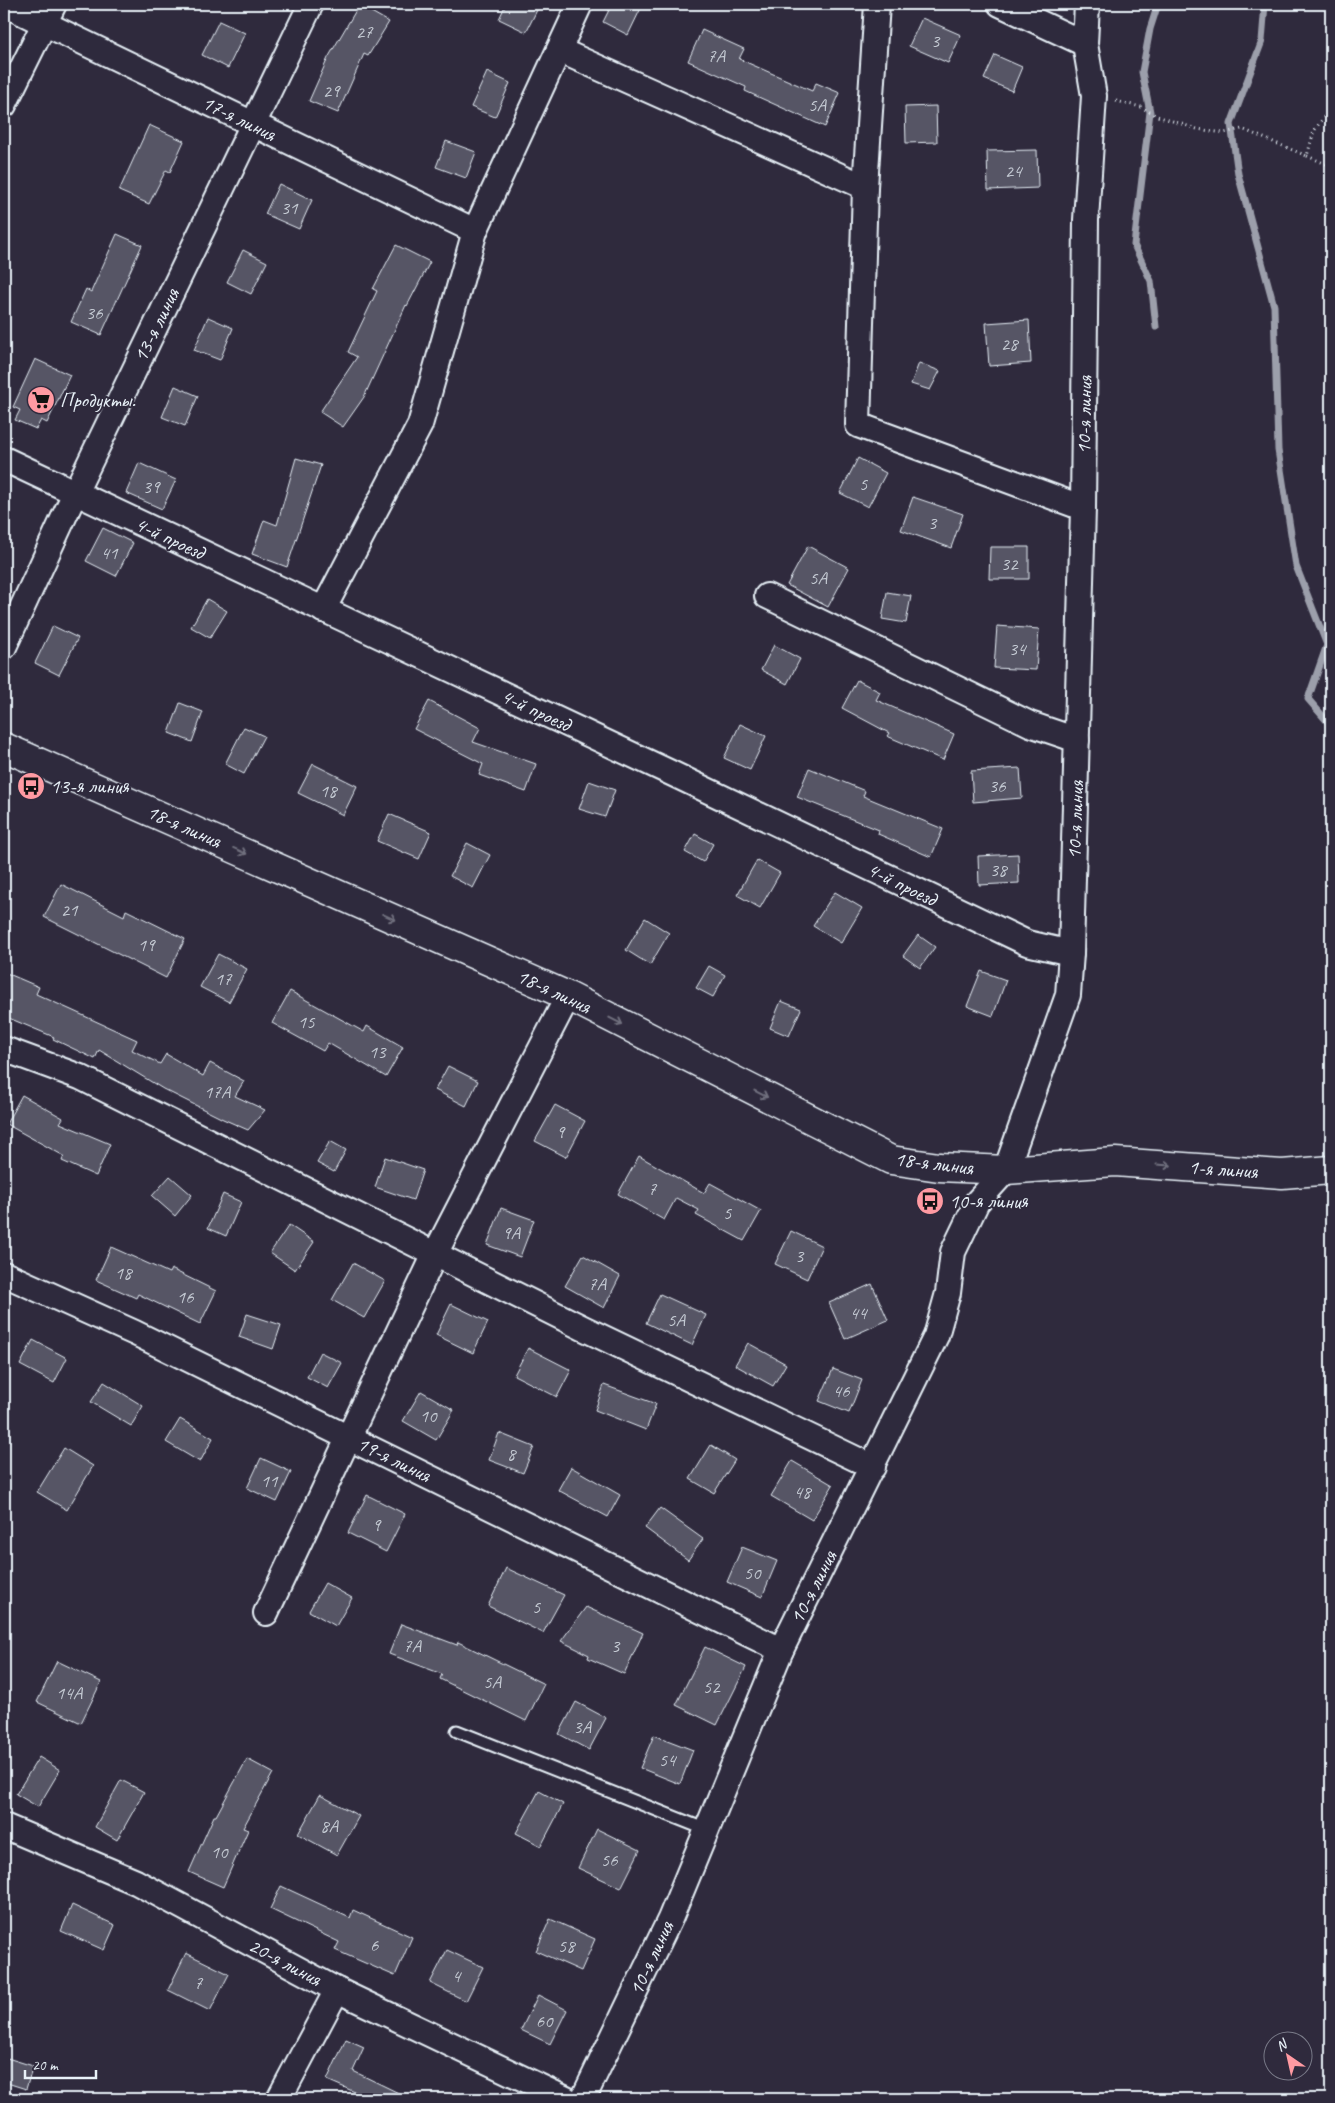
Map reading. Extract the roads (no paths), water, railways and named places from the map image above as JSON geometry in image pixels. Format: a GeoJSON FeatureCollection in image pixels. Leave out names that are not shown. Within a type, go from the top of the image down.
{"type":"FeatureCollection","features":[{"type":"Feature","properties":{"kind":"street","name":"17-я линия"},"geometry":{"type":"LineString","coordinates":[[4,4],[49,14],[253,125],[475,231]]}},
{"type":"Feature","properties":{"kind":"street","name":"13-я линия"},"geometry":{"type":"LineString","coordinates":[[4,647],[75,493],[311,4]]}},
{"type":"Feature","properties":{"kind":"street"},"geometry":{"type":"LineString","coordinates":[[323,610],[420,425],[475,231],[580,4]]}},
{"type":"Feature","properties":{"kind":"street"},"geometry":{"type":"LineString","coordinates":[[877,4],[865,187],[858,425],[1083,508]]}},
{"type":"Feature","properties":{"kind":"street"},"geometry":{"type":"LineString","coordinates":[[1000,4],[1085,44]]}},
{"type":"Feature","properties":{"kind":"street","name":"10-я линия"},"geometry":{"type":"LineString","coordinates":[[583,2099],[670,1919],[781,1650],[936,1336],[948,1294],[953,1252],[977,1202],[1006,1170],[1068,995],[1071,953],[1083,508],[1086,220],[1094,96],[1085,44],[1087,4]]}},
{"type":"Feature","properties":{"kind":"street"},"geometry":{"type":"LineString","coordinates":[[4,105],[49,14]]}},
{"type":"Feature","properties":{"kind":"street"},"geometry":{"type":"LineString","coordinates":[[559,50],[865,187]]}},
{"type":"Feature","properties":{"kind":"street","name":"4-й проезд"},"geometry":{"type":"LineString","coordinates":[[4,459],[1027,943],[1071,953]]}},
{"type":"Feature","properties":{"kind":"street"},"geometry":{"type":"LineString","coordinates":[[767,596],[1030,724],[1077,740]]}},
{"type":"Feature","properties":{"kind":"street","name":"18-я линия"},"geometry":{"type":"LineString","coordinates":[[4,746],[568,996],[891,1160],[939,1167],[1006,1170],[1115,1162]]}},
{"type":"Feature","properties":{"kind":"street"},"geometry":{"type":"LineString","coordinates":[[266,1613],[435,1254],[568,996]]}},
{"type":"Feature","properties":{"kind":"street"},"geometry":{"type":"LineString","coordinates":[[4,1050],[80,1077],[583,1328],[873,1467]]}},
{"type":"Feature","properties":{"kind":"street","name":"1-я линия"},"geometry":{"type":"LineString","coordinates":[[1115,1162],[1282,1174],[1331,1170]]}},
{"type":"Feature","properties":{"kind":"street","name":"19-я линия"},"geometry":{"type":"LineString","coordinates":[[4,1274],[135,1333],[781,1650]]}},
{"type":"Feature","properties":{"kind":"street","name":"20-я линия"},"geometry":{"type":"LineString","coordinates":[[4,1826],[136,1882],[337,1990],[566,2099]]}},
{"type":"Feature","properties":{"kind":"street"},"geometry":{"type":"LineString","coordinates":[[279,2099],[337,1990]]}},
{"type":"Feature","properties":{"kind":"lane"},"geometry":{"type":"LineString","coordinates":[[457,1731],[707,1830]]}},
{"type":"Feature","properties":{"kind":"waterway"},"geometry":{"type":"LineString","coordinates":[[1156,327],[1151,281],[1134,245],[1150,112],[1142,72],[1150,29],[1158,4]]}},
{"type":"Feature","properties":{"kind":"waterway"},"geometry":{"type":"LineString","coordinates":[[1265,4],[1262,41],[1231,124],[1238,174],[1274,306],[1278,450],[1296,566],[1327,645],[1308,699],[1327,721],[1331,721]]}},
{"type":"Feature","properties":{"kind":"place","name":"Продукты."},"geometry":{"type":"Point","coordinates":[41,400]}},
{"type":"Feature","properties":{"kind":"place","name":"13-я линия"},"geometry":{"type":"Point","coordinates":[31,786]}},
{"type":"Feature","properties":{"kind":"place","name":"10-я линия"},"geometry":{"type":"Point","coordinates":[930,1201]}}]}
